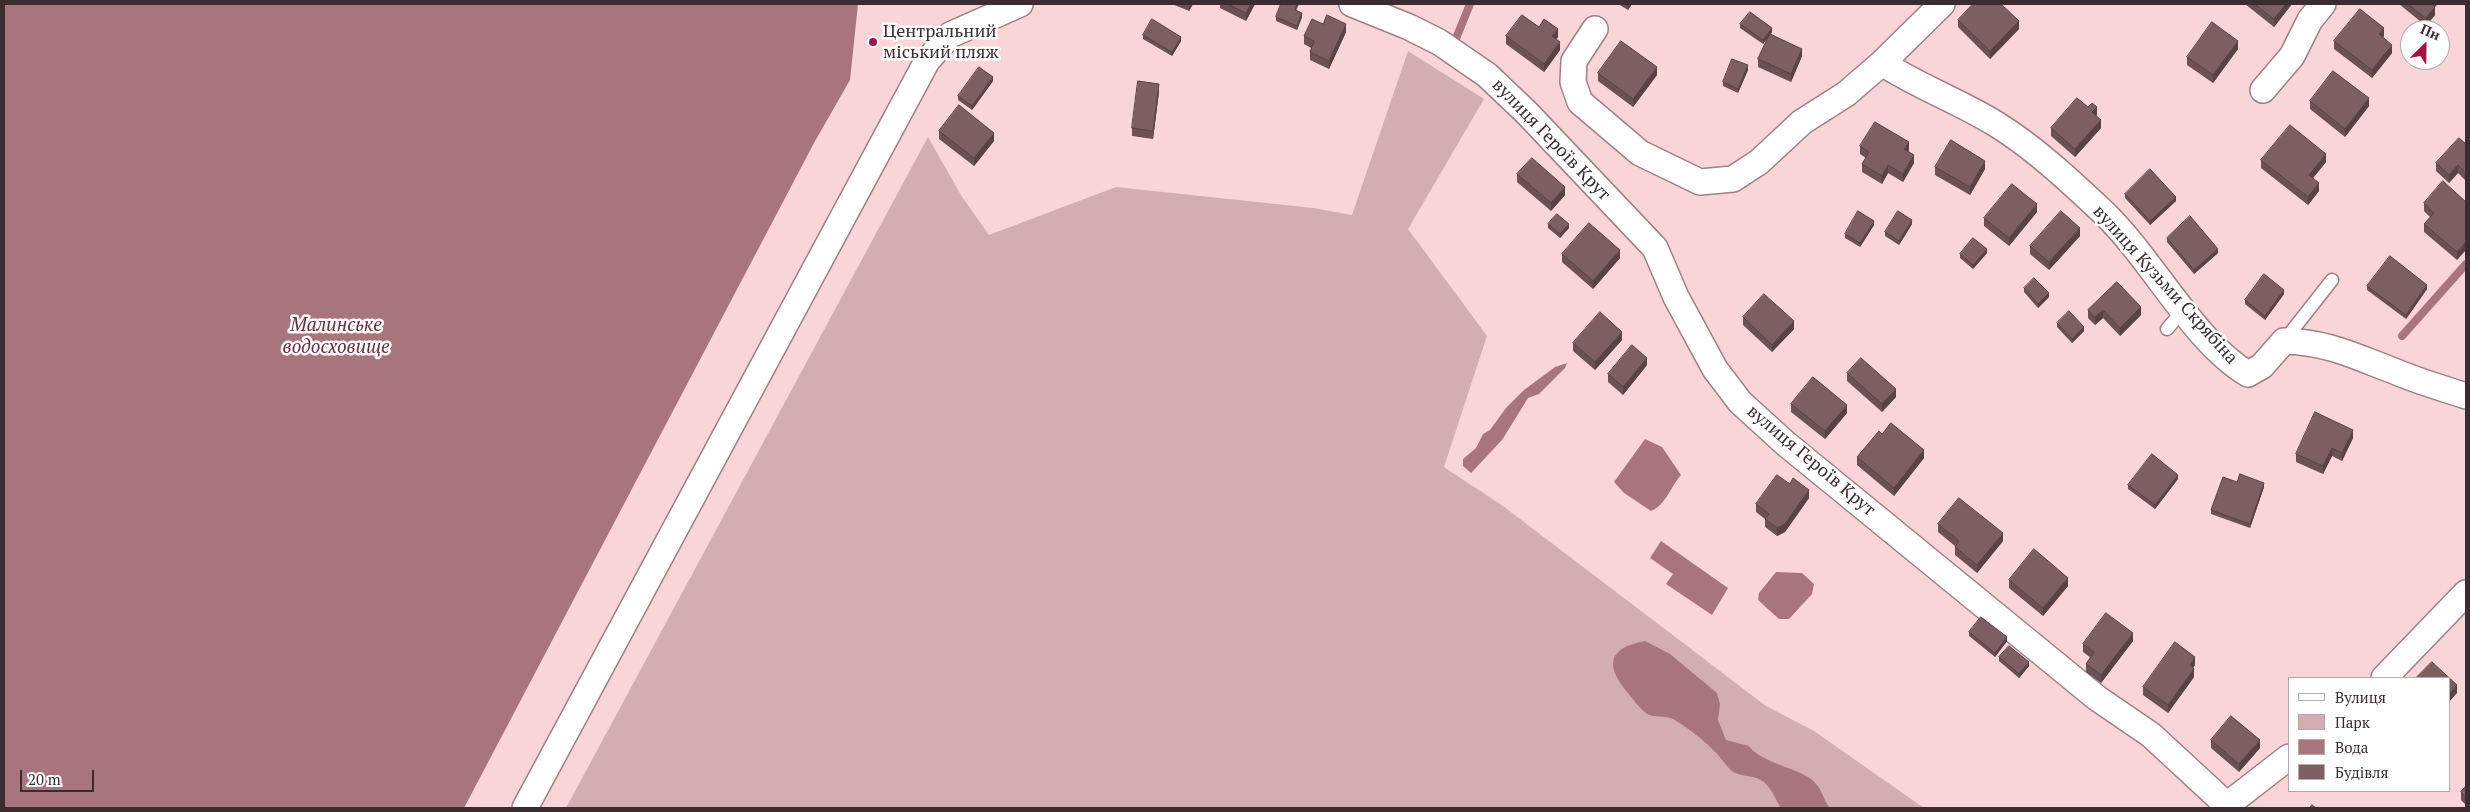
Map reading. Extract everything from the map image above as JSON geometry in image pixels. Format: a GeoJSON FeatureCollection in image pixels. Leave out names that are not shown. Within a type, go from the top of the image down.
{"type":"FeatureCollection","features":[{"type":"Feature","properties":{"kind":"street"},"geometry":{"type":"LineString","coordinates":[[525,808],[927,61],[950,35],[1020,4]]}},
{"type":"Feature","properties":{"kind":"street","name":"вулиця Героїв Крут"},"geometry":{"type":"LineString","coordinates":[[1352,4],[1410,27],[1439,42],[1488,75],[1527,113],[1655,248],[1692,331],[1715,369],[1740,402],[1785,443],[2097,698],[2151,735],[2228,807]]}},
{"type":"Feature","properties":{"kind":"street"},"geometry":{"type":"LineString","coordinates":[[1595,29],[1574,61],[1573,82],[1580,102],[1640,153],[1700,182],[1733,179],[1759,162],[1802,122],[1846,94],[1882,63],[1942,4]]}},
{"type":"Feature","properties":{"kind":"street"},"geometry":{"type":"LineString","coordinates":[[2263,90],[2292,56],[2310,20],[2324,4]]}},
{"type":"Feature","properties":{"kind":"street","name":"вулиця Кузьми Скрябіна"},"geometry":{"type":"LineString","coordinates":[[1882,63],[1909,80],[1997,124],[2027,146],[2124,233],[2184,309],[2234,365],[2248,374],[2262,366],[2284,341]]}},
{"type":"Feature","properties":{"kind":"street"},"geometry":{"type":"LineString","coordinates":[[2284,341],[2310,342],[2338,349],[2420,381],[2466,396]]}},
{"type":"Feature","properties":{"kind":"street"},"geometry":{"type":"LineString","coordinates":[[2385,677],[2466,593]]}},
{"type":"Feature","properties":{"kind":"street"},"geometry":{"type":"LineString","coordinates":[[2228,807],[2288,758]]}},
{"type":"Feature","properties":{"kind":"lane"},"geometry":{"type":"LineString","coordinates":[[2284,341],[2332,280]]}},
{"type":"Feature","properties":{"kind":"lane"},"geometry":{"type":"LineString","coordinates":[[2167,329],[2184,309]]}},
{"type":"Feature","properties":{"kind":"green space"},"geometry":{"type":"Polygon","coordinates":[[[1408,51],[1484,99],[1408,229],[1487,336],[1444,467],[1503,506],[1766,706],[1814,731],[1924,808],[566,808],[928,137],[961,195],[989,235],[1116,187],[1313,208],[1352,215],[1408,51]]]}},
{"type":"Feature","properties":{"kind":"water","name":"Малинське водосховище"},"geometry":{"type":"Polygon","coordinates":[[[4,4],[858,4],[850,80],[814,143],[464,808],[4,808],[4,4]]]}},
{"type":"Feature","properties":{"kind":"water"},"geometry":{"type":"Polygon","coordinates":[[[1567,363],[1565,368],[1539,394],[1528,398],[1502,440],[1471,473],[1463,466],[1463,459],[1476,448],[1483,434],[1490,430],[1506,408],[1524,390],[1555,367],[1567,363]]]}},
{"type":"Feature","properties":{"kind":"water"},"geometry":{"type":"Polygon","coordinates":[[[1645,439],[1662,447],[1681,475],[1661,504],[1651,511],[1624,493],[1614,482],[1645,439]]]}},
{"type":"Feature","properties":{"kind":"water"},"geometry":{"type":"Polygon","coordinates":[[[1661,541],[1728,588],[1712,615],[1666,584],[1673,574],[1650,558],[1661,541]]]}},
{"type":"Feature","properties":{"kind":"water"},"geometry":{"type":"Polygon","coordinates":[[[1776,572],[1802,573],[1814,584],[1812,594],[1789,619],[1779,619],[1758,600],[1759,593],[1776,572]]]}},
{"type":"Feature","properties":{"kind":"water"},"geometry":{"type":"Polygon","coordinates":[[[1645,641],[1670,654],[1717,693],[1720,704],[1718,720],[1726,740],[1749,746],[1761,756],[1811,779],[1830,808],[1781,808],[1770,789],[1761,780],[1732,771],[1706,743],[1674,719],[1650,715],[1643,711],[1621,683],[1613,667],[1617,653],[1623,648],[1645,641]]]}},
{"type":"Feature","properties":{"kind":"building"},"geometry":{"type":"Polygon","coordinates":[[[1228,4],[1251,4],[1246,13],[1228,4]]]}},
{"type":"Feature","properties":{"kind":"building"},"geometry":{"type":"Polygon","coordinates":[[[1281,4],[1297,4],[1295,10],[1302,13],[1297,26],[1276,17],[1281,4]]]}},
{"type":"Feature","properties":{"kind":"building"},"geometry":{"type":"Polygon","coordinates":[[[1973,4],[2001,4],[2019,21],[1990,51],[1958,20],[1973,4]]]}},
{"type":"Feature","properties":{"kind":"building"},"geometry":{"type":"Polygon","coordinates":[[[2255,4],[2286,4],[2274,19],[2255,4]]]}},
{"type":"Feature","properties":{"kind":"building"},"geometry":{"type":"Polygon","coordinates":[[[2408,4],[2432,4],[2435,7],[2426,18],[2408,4]]]}},
{"type":"Feature","properties":{"kind":"building"},"geometry":{"type":"Polygon","coordinates":[[[2360,9],[2384,28],[2379,34],[2392,45],[2372,70],[2334,41],[2360,9]]]}},
{"type":"Feature","properties":{"kind":"building"},"geometry":{"type":"Polygon","coordinates":[[[1750,12],[1772,28],[1763,40],[1740,24],[1750,12]]]}},
{"type":"Feature","properties":{"kind":"building"},"geometry":{"type":"Polygon","coordinates":[[[1327,15],[1346,24],[1329,61],[1310,52],[1314,41],[1304,36],[1312,19],[1323,24],[1327,15]]]}},
{"type":"Feature","properties":{"kind":"building"},"geometry":{"type":"Polygon","coordinates":[[[1522,15],[1539,27],[1544,19],[1558,29],[1552,36],[1560,42],[1544,64],[1506,36],[1522,15]]]}},
{"type":"Feature","properties":{"kind":"building"},"geometry":{"type":"Polygon","coordinates":[[[1152,19],[1181,37],[1172,52],[1143,35],[1152,19]]]}},
{"type":"Feature","properties":{"kind":"building"},"geometry":{"type":"Polygon","coordinates":[[[2212,22],[2238,41],[2213,75],[2187,57],[2212,22]]]}},
{"type":"Feature","properties":{"kind":"building"},"geometry":{"type":"Polygon","coordinates":[[[1770,34],[1802,49],[1791,74],[1758,59],[1770,34]]]}},
{"type":"Feature","properties":{"kind":"building"},"geometry":{"type":"Polygon","coordinates":[[[1621,41],[1657,67],[1633,99],[1598,73],[1621,41]]]}},
{"type":"Feature","properties":{"kind":"building"},"geometry":{"type":"Polygon","coordinates":[[[1732,59],[1748,65],[1738,89],[1723,82],[1732,59]]]}},
{"type":"Feature","properties":{"kind":"building"},"geometry":{"type":"Polygon","coordinates":[[[979,67],[993,77],[972,106],[958,96],[979,67]]]}},
{"type":"Feature","properties":{"kind":"building"},"geometry":{"type":"Polygon","coordinates":[[[2333,71],[2369,98],[2345,129],[2310,101],[2333,71]]]}},
{"type":"Feature","properties":{"kind":"building"},"geometry":{"type":"Polygon","coordinates":[[[1138,81],[1159,84],[1153,131],[1132,128],[1138,81]]]}},
{"type":"Feature","properties":{"kind":"building"},"geometry":{"type":"Polygon","coordinates":[[[2077,98],[2088,107],[2092,103],[2097,107],[2092,112],[2101,120],[2075,149],[2051,128],[2077,98]]]}},
{"type":"Feature","properties":{"kind":"building"},"geometry":{"type":"Polygon","coordinates":[[[959,105],[994,133],[974,158],[939,131],[959,105]]]}},
{"type":"Feature","properties":{"kind":"building"},"geometry":{"type":"Polygon","coordinates":[[[1875,122],[1909,142],[1904,149],[1914,155],[1903,174],[1888,165],[1882,176],[1862,164],[1869,152],[1860,146],[1875,122]]]}},
{"type":"Feature","properties":{"kind":"building"},"geometry":{"type":"Polygon","coordinates":[[[2290,125],[2326,154],[2309,175],[2319,183],[2308,197],[2261,160],[2290,125]]]}},
{"type":"Feature","properties":{"kind":"building"},"geometry":{"type":"Polygon","coordinates":[[[2459,138],[2466,144],[2466,173],[2458,165],[2449,175],[2436,163],[2459,138]]]}},
{"type":"Feature","properties":{"kind":"building"},"geometry":{"type":"Polygon","coordinates":[[[1951,140],[1985,161],[1970,187],[1935,167],[1951,140]]]}},
{"type":"Feature","properties":{"kind":"building"},"geometry":{"type":"Polygon","coordinates":[[[1532,158],[1565,187],[1551,203],[1517,174],[1532,158]]]}},
{"type":"Feature","properties":{"kind":"building"},"geometry":{"type":"Polygon","coordinates":[[[2150,169],[2176,197],[2150,221],[2125,194],[2150,169]]]}},
{"type":"Feature","properties":{"kind":"building"},"geometry":{"type":"Polygon","coordinates":[[[2443,181],[2466,202],[2466,242],[2457,252],[2424,224],[2434,213],[2424,203],[2443,181]]]}},
{"type":"Feature","properties":{"kind":"building"},"geometry":{"type":"Polygon","coordinates":[[[2012,184],[2037,204],[2009,238],[1984,218],[2012,184]]]}},
{"type":"Feature","properties":{"kind":"building"},"geometry":{"type":"Polygon","coordinates":[[[1858,211],[1874,221],[1860,243],[1845,234],[1858,211]]]}},
{"type":"Feature","properties":{"kind":"building"},"geometry":{"type":"Polygon","coordinates":[[[1898,211],[1912,220],[1899,241],[1885,232],[1898,211]]]}},
{"type":"Feature","properties":{"kind":"building"},"geometry":{"type":"Polygon","coordinates":[[[2061,211],[2080,228],[2049,262],[2030,246],[2061,211]]]}},
{"type":"Feature","properties":{"kind":"building"},"geometry":{"type":"Polygon","coordinates":[[[1557,214],[1569,224],[1560,234],[1548,224],[1557,214]]]}},
{"type":"Feature","properties":{"kind":"building"},"geometry":{"type":"Polygon","coordinates":[[[2190,216],[2218,249],[2194,270],[2167,238],[2190,216]]]}},
{"type":"Feature","properties":{"kind":"building"},"geometry":{"type":"Polygon","coordinates":[[[1589,223],[1620,250],[1593,281],[1562,254],[1589,223]]]}},
{"type":"Feature","properties":{"kind":"building"},"geometry":{"type":"Polygon","coordinates":[[[1973,238],[1987,249],[1973,265],[1960,254],[1973,238]]]}},
{"type":"Feature","properties":{"kind":"building"},"geometry":{"type":"Polygon","coordinates":[[[2390,256],[2427,285],[2406,315],[2367,286],[2390,256]]]}},
{"type":"Feature","properties":{"kind":"building"},"geometry":{"type":"Polygon","coordinates":[[[2264,274],[2284,290],[2265,316],[2245,300],[2264,274]]]}},
{"type":"Feature","properties":{"kind":"building"},"geometry":{"type":"Polygon","coordinates":[[[2034,278],[2049,293],[2038,304],[2024,288],[2034,278]]]}},
{"type":"Feature","properties":{"kind":"building"},"geometry":{"type":"Polygon","coordinates":[[[2117,282],[2141,307],[2120,328],[2103,310],[2095,317],[2088,310],[2117,282]]]}},
{"type":"Feature","properties":{"kind":"building"},"geometry":{"type":"Polygon","coordinates":[[[1764,294],[1794,321],[1772,345],[1743,317],[1764,294]]]}},
{"type":"Feature","properties":{"kind":"building"},"geometry":{"type":"Polygon","coordinates":[[[2069,311],[2084,327],[2072,339],[2057,323],[2069,311]]]}},
{"type":"Feature","properties":{"kind":"building"},"geometry":{"type":"Polygon","coordinates":[[[1600,312],[1622,332],[1595,362],[1573,343],[1600,312]]]}},
{"type":"Feature","properties":{"kind":"building"},"geometry":{"type":"Polygon","coordinates":[[[1632,345],[1647,358],[1623,387],[1608,374],[1632,345]]]}},
{"type":"Feature","properties":{"kind":"building"},"geometry":{"type":"Polygon","coordinates":[[[1861,358],[1896,389],[1882,404],[1847,373],[1861,358]]]}},
{"type":"Feature","properties":{"kind":"building"},"geometry":{"type":"Polygon","coordinates":[[[1813,377],[1847,405],[1825,431],[1791,404],[1813,377]]]}},
{"type":"Feature","properties":{"kind":"building"},"geometry":{"type":"Polygon","coordinates":[[[2315,412],[2353,430],[2342,453],[2332,448],[2323,466],[2296,454],[2315,412]]]}},
{"type":"Feature","properties":{"kind":"building"},"geometry":{"type":"Polygon","coordinates":[[[1891,423],[1924,450],[1894,488],[1857,457],[1879,431],[1882,434],[1891,423]]]}},
{"type":"Feature","properties":{"kind":"building"},"geometry":{"type":"Polygon","coordinates":[[[2152,454],[2178,475],[2155,505],[2128,485],[2152,454]]]}},
{"type":"Feature","properties":{"kind":"building"},"geometry":{"type":"Polygon","coordinates":[[[2240,474],[2264,483],[2250,524],[2211,510],[2223,477],[2237,482],[2240,474]]]}},
{"type":"Feature","properties":{"kind":"building"},"geometry":{"type":"Polygon","coordinates":[[[1777,475],[1790,484],[1793,478],[1809,490],[1785,524],[1777,528],[1765,519],[1769,514],[1756,504],[1777,475]]]}},
{"type":"Feature","properties":{"kind":"building"},"geometry":{"type":"Polygon","coordinates":[[[1959,498],[2003,533],[1977,565],[1955,547],[1959,541],[1938,524],[1959,498]]]}},
{"type":"Feature","properties":{"kind":"building"},"geometry":{"type":"Polygon","coordinates":[[[2034,549],[2068,578],[2043,608],[2009,580],[2034,549]]]}},
{"type":"Feature","properties":{"kind":"building"},"geometry":{"type":"Polygon","coordinates":[[[2106,613],[2133,633],[2101,675],[2086,664],[2094,652],[2083,644],[2106,613]]]}},
{"type":"Feature","properties":{"kind":"building"},"geometry":{"type":"Polygon","coordinates":[[[1981,617],[2007,637],[1995,653],[1969,632],[1981,617]]]}},
{"type":"Feature","properties":{"kind":"building"},"geometry":{"type":"Polygon","coordinates":[[[2175,642],[2195,657],[2190,665],[2194,669],[2168,705],[2143,687],[2175,642]]]}},
{"type":"Feature","properties":{"kind":"building"},"geometry":{"type":"Polygon","coordinates":[[[2009,646],[2029,662],[2019,674],[1999,657],[2009,646]]]}},
{"type":"Feature","properties":{"kind":"building"},"geometry":{"type":"Polygon","coordinates":[[[2432,662],[2448,677],[2417,677],[2432,662]]]}},
{"type":"Feature","properties":{"kind":"building"},"geometry":{"type":"Polygon","coordinates":[[[2450,679],[2457,685],[2450,693],[2450,679]]]}},
{"type":"Feature","properties":{"kind":"building"},"geometry":{"type":"Polygon","coordinates":[[[2231,716],[2260,740],[2239,764],[2211,740],[2231,716]]]}},
{"type":"Feature","properties":{"kind":"building"},"geometry":{"type":"Polygon","coordinates":[[[2466,786],[2466,797],[2461,792],[2466,786]]]}},
{"type":"Feature","properties":{"kind":"waterway"},"geometry":{"type":"LineString","coordinates":[[1455,41],[1470,4]]}},
{"type":"Feature","properties":{"kind":"waterway"},"geometry":{"type":"LineString","coordinates":[[2402,336],[2466,264]]}},
{"type":"Feature","properties":{"kind":"place","name":"Центральний міський пляж"},"geometry":{"type":"Point","coordinates":[873,42]}}]}
